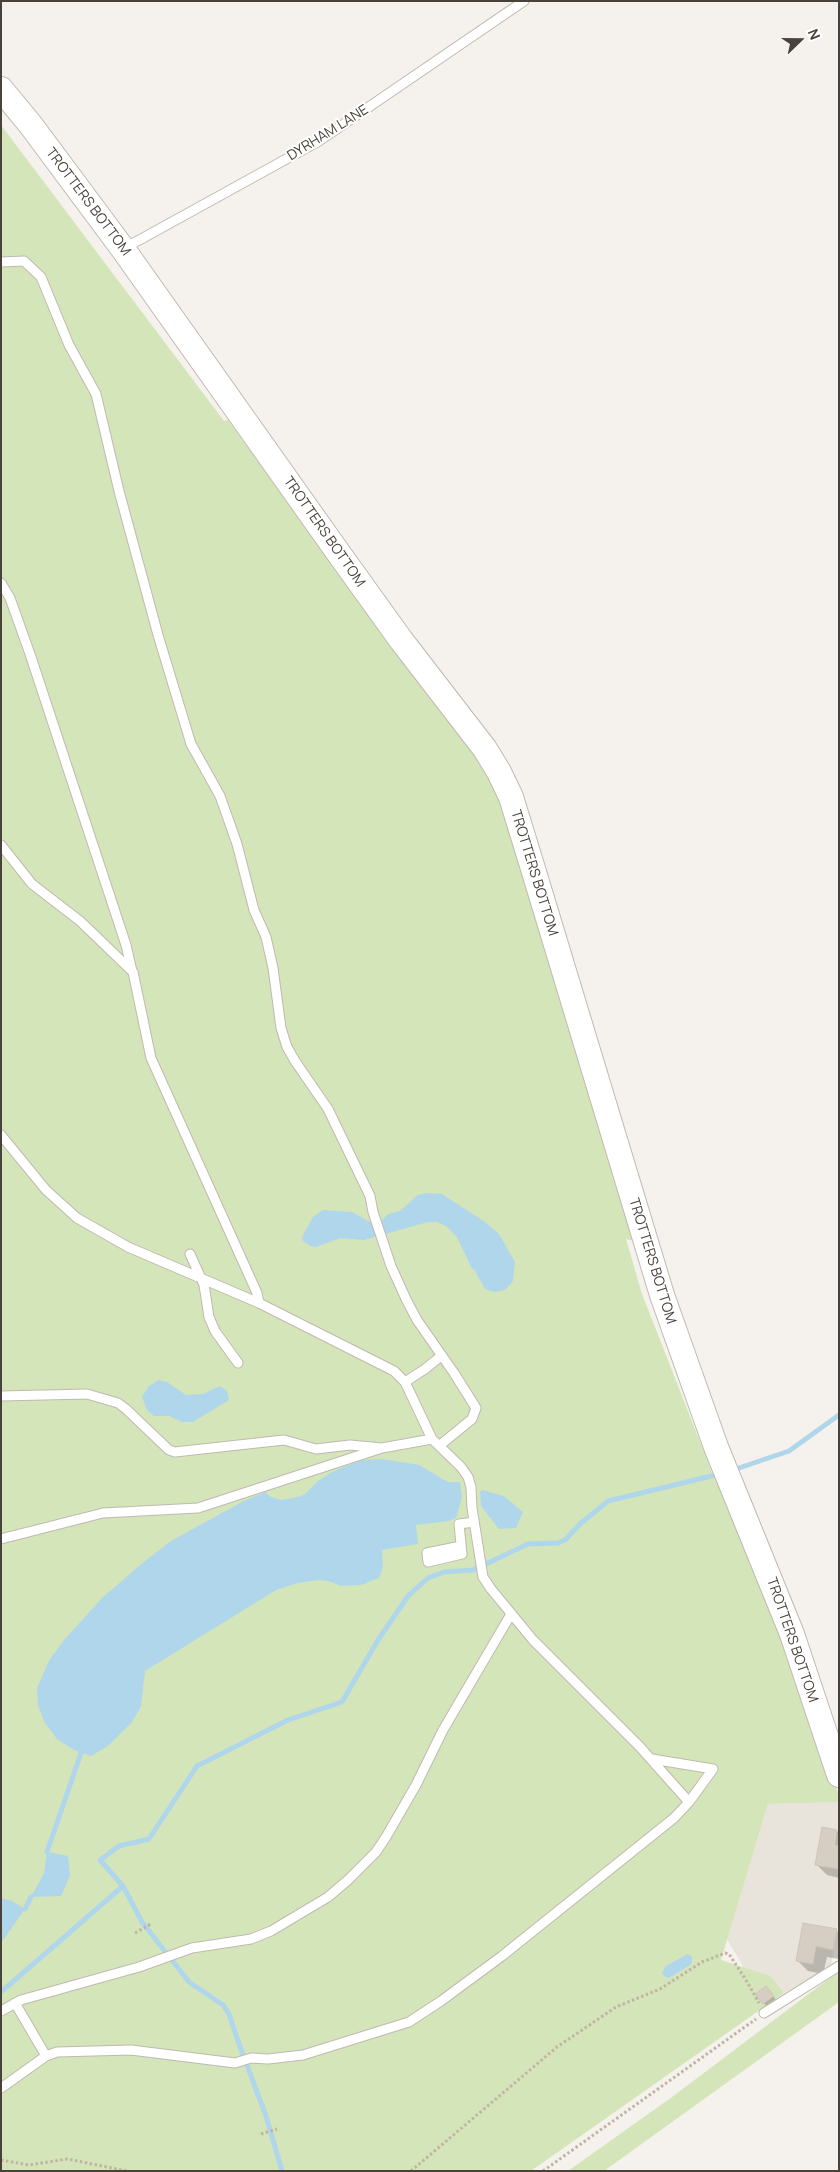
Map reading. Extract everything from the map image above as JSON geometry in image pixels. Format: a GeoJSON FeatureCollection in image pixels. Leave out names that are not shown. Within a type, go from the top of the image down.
{"type":"FeatureCollection","features":[{"type":"Feature","properties":{"kind":"street","name":"TROTTERS BOTTOM"},"geometry":{"type":"LineString","coordinates":[[1,89],[30,124],[123,249],[384,616],[485,749],[499,772],[511,797],[662,1295],[726,1472],[792,1634],[839,1775]]}},
{"type":"Feature","properties":{"kind":"lane","name":"DYRHAM LANE"},"geometry":{"type":"LineString","coordinates":[[123,249],[319,141],[524,1]]}},
{"type":"Feature","properties":{"kind":"lane"},"geometry":{"type":"LineString","coordinates":[[1,262],[24,262],[42,277],[69,345],[96,394],[158,634],[186,726],[192,744],[220,796],[237,844],[254,910],[266,938],[273,968],[281,1028],[288,1047],[295,1061],[328,1109],[370,1196],[375,1219],[390,1266],[406,1299],[417,1320],[476,1408],[472,1419],[435,1442],[382,1448],[198,1508],[103,1513],[1,1539]]}},
{"type":"Feature","properties":{"kind":"lane"},"geometry":{"type":"LineString","coordinates":[[1,583],[10,598],[30,654],[126,945],[151,1058],[260,1303]]}},
{"type":"Feature","properties":{"kind":"lane"},"geometry":{"type":"LineString","coordinates":[[1,845],[32,884],[80,921],[132,972]]}},
{"type":"Feature","properties":{"kind":"lane"},"geometry":{"type":"LineString","coordinates":[[1,1135],[46,1190],[77,1218],[128,1247],[260,1303],[394,1371],[405,1382],[435,1442],[461,1467],[468,1477],[484,1576],[511,1614],[533,1640],[651,1759],[689,1802]]}},
{"type":"Feature","properties":{"kind":"lane"},"geometry":{"type":"LineString","coordinates":[[190,1254],[202,1280],[212,1324],[238,1362]]}},
{"type":"Feature","properties":{"kind":"lane"},"geometry":{"type":"LineString","coordinates":[[405,1382],[441,1356]]}},
{"type":"Feature","properties":{"kind":"lane"},"geometry":{"type":"LineString","coordinates":[[1,1396],[87,1394],[118,1403],[169,1450],[175,1452],[284,1440],[316,1449],[350,1445],[382,1448]]}},
{"type":"Feature","properties":{"kind":"lane"},"geometry":{"type":"LineString","coordinates":[[461,1546],[459,1524],[474,1522]]}},
{"type":"Feature","properties":{"kind":"lane"},"geometry":{"type":"LineString","coordinates":[[1,2011],[15,2003],[192,1948],[250,1939],[271,1931],[328,1897],[376,1852],[386,1837],[416,1785],[443,1730],[511,1614]]}},
{"type":"Feature","properties":{"kind":"lane"},"geometry":{"type":"LineString","coordinates":[[1,2088],[46,2056],[56,2052],[131,2050],[235,2063],[251,2058],[268,2059],[304,2055],[409,2022],[502,1956],[641,1845],[689,1802],[713,1769],[651,1759]]}},
{"type":"Feature","properties":{"kind":"lane"},"geometry":{"type":"LineString","coordinates":[[764,2013],[839,1966]]}},
{"type":"Feature","properties":{"kind":"lane"},"geometry":{"type":"LineString","coordinates":[[15,2003],[46,2056]]}},
{"type":"Feature","properties":{"kind":"path"},"geometry":{"type":"LineString","coordinates":[[135,1933],[151,1924]]}},
{"type":"Feature","properties":{"kind":"path"},"geometry":{"type":"LineString","coordinates":[[411,2171],[557,2048],[616,2007],[660,1990],[702,1962],[729,1954],[764,2013],[543,2171]]}},
{"type":"Feature","properties":{"kind":"path"},"geometry":{"type":"LineString","coordinates":[[261,2134],[277,2129]]}},
{"type":"Feature","properties":{"kind":"path"},"geometry":{"type":"LineString","coordinates":[[1,2160],[29,2165],[67,2159],[127,2171]]}},
{"type":"Feature","properties":{"kind":"shaded area"},"geometry":{"type":"Polygon","coordinates":[[[839,1802],[839,1917],[831,1966],[784,1993],[769,1976],[744,1968],[727,1939],[768,1804],[839,1802]]]}},
{"type":"Feature","properties":{"kind":"green space"},"geometry":{"type":"Polygon","coordinates":[[[1,125],[224,421],[228,420],[328,558],[494,779],[635,1241],[626,1239],[642,1294],[713,1475],[720,1474],[839,1795],[839,1802],[768,1804],[721,1960],[770,1976],[784,1993],[531,2171],[1,2171],[1,125]]]}},
{"type":"Feature","properties":{"kind":"green space"},"geometry":{"type":"Polygon","coordinates":[[[839,1971],[839,2002],[604,2171],[568,2171],[672,2097],[839,1971]]]}},
{"type":"Feature","properties":{"kind":"water"},"geometry":{"type":"Polygon","coordinates":[[[426,1193],[442,1194],[485,1222],[499,1234],[515,1262],[513,1281],[505,1290],[494,1292],[485,1289],[474,1269],[472,1269],[457,1237],[446,1226],[437,1222],[428,1222],[364,1240],[341,1238],[316,1247],[310,1246],[302,1240],[313,1217],[323,1210],[352,1212],[372,1223],[381,1221],[388,1214],[400,1211],[418,1195],[426,1193]]]}},
{"type":"Feature","properties":{"kind":"water"},"geometry":{"type":"Polygon","coordinates":[[[159,1380],[167,1382],[186,1395],[203,1394],[220,1386],[227,1391],[229,1400],[193,1422],[182,1422],[169,1416],[154,1416],[147,1410],[142,1397],[149,1386],[159,1380]]]}},
{"type":"Feature","properties":{"kind":"water"},"geometry":{"type":"Polygon","coordinates":[[[383,1459],[419,1465],[448,1482],[460,1482],[462,1497],[456,1518],[449,1521],[416,1525],[418,1544],[382,1550],[383,1567],[379,1578],[361,1585],[341,1586],[328,1581],[318,1580],[298,1583],[276,1590],[145,1671],[141,1706],[132,1722],[108,1746],[91,1756],[74,1750],[57,1739],[45,1723],[38,1706],[37,1688],[50,1659],[65,1639],[102,1598],[145,1561],[171,1541],[242,1502],[265,1492],[271,1497],[281,1500],[298,1497],[305,1494],[318,1481],[334,1471],[362,1460],[383,1459]]]}},
{"type":"Feature","properties":{"kind":"water"},"geometry":{"type":"Polygon","coordinates":[[[482,1490],[504,1496],[523,1512],[516,1528],[499,1529],[481,1506],[480,1492],[482,1490]]]}},
{"type":"Feature","properties":{"kind":"water"},"geometry":{"type":"Polygon","coordinates":[[[47,1852],[68,1856],[70,1876],[61,1896],[31,1897],[44,1873],[47,1852]]]}},
{"type":"Feature","properties":{"kind":"water"},"geometry":{"type":"Polygon","coordinates":[[[1,1898],[12,1901],[25,1909],[1,1943],[1,1898]]]}},
{"type":"Feature","properties":{"kind":"water"},"geometry":{"type":"Polygon","coordinates":[[[688,1954],[692,1957],[690,1965],[669,1978],[664,1976],[662,1973],[666,1966],[688,1954]]]}},
{"type":"Feature","properties":{"kind":"building"},"geometry":{"type":"Polygon","coordinates":[[[822,1827],[837,1830],[835,1845],[839,1846],[839,1869],[815,1865],[822,1827]]]}},
{"type":"Feature","properties":{"kind":"building"},"geometry":{"type":"Polygon","coordinates":[[[803,1923],[837,1929],[833,1950],[816,1946],[813,1964],[796,1961],[803,1923]]]}},
{"type":"Feature","properties":{"kind":"building"},"geometry":{"type":"Polygon","coordinates":[[[766,1986],[774,1996],[763,2004],[755,1994],[766,1986]]]}},
{"type":"Feature","properties":{"kind":"waterway"},"geometry":{"type":"LineString","coordinates":[[733,1470],[789,1451],[839,1415]]}},
{"type":"Feature","properties":{"kind":"waterway"},"geometry":{"type":"LineString","coordinates":[[282,2171],[266,2116],[229,2014],[223,2005],[189,1982],[142,1922],[123,1886],[100,1860],[119,1846],[149,1839],[197,1766],[288,1720],[342,1702],[378,1640],[408,1596],[428,1578],[444,1572],[473,1570],[528,1544],[558,1543],[565,1540],[580,1524],[608,1501],[720,1474]]}},
{"type":"Feature","properties":{"kind":"waterway"},"geometry":{"type":"LineString","coordinates":[[47,1852],[81,1753]]}},
{"type":"Feature","properties":{"kind":"waterway"},"geometry":{"type":"LineString","coordinates":[[1,1992],[123,1886]]}},
{"type":"Feature","properties":{"kind":"waterway"},"geometry":{"type":"LineString","coordinates":[[25,1909],[31,1897]]}}]}
